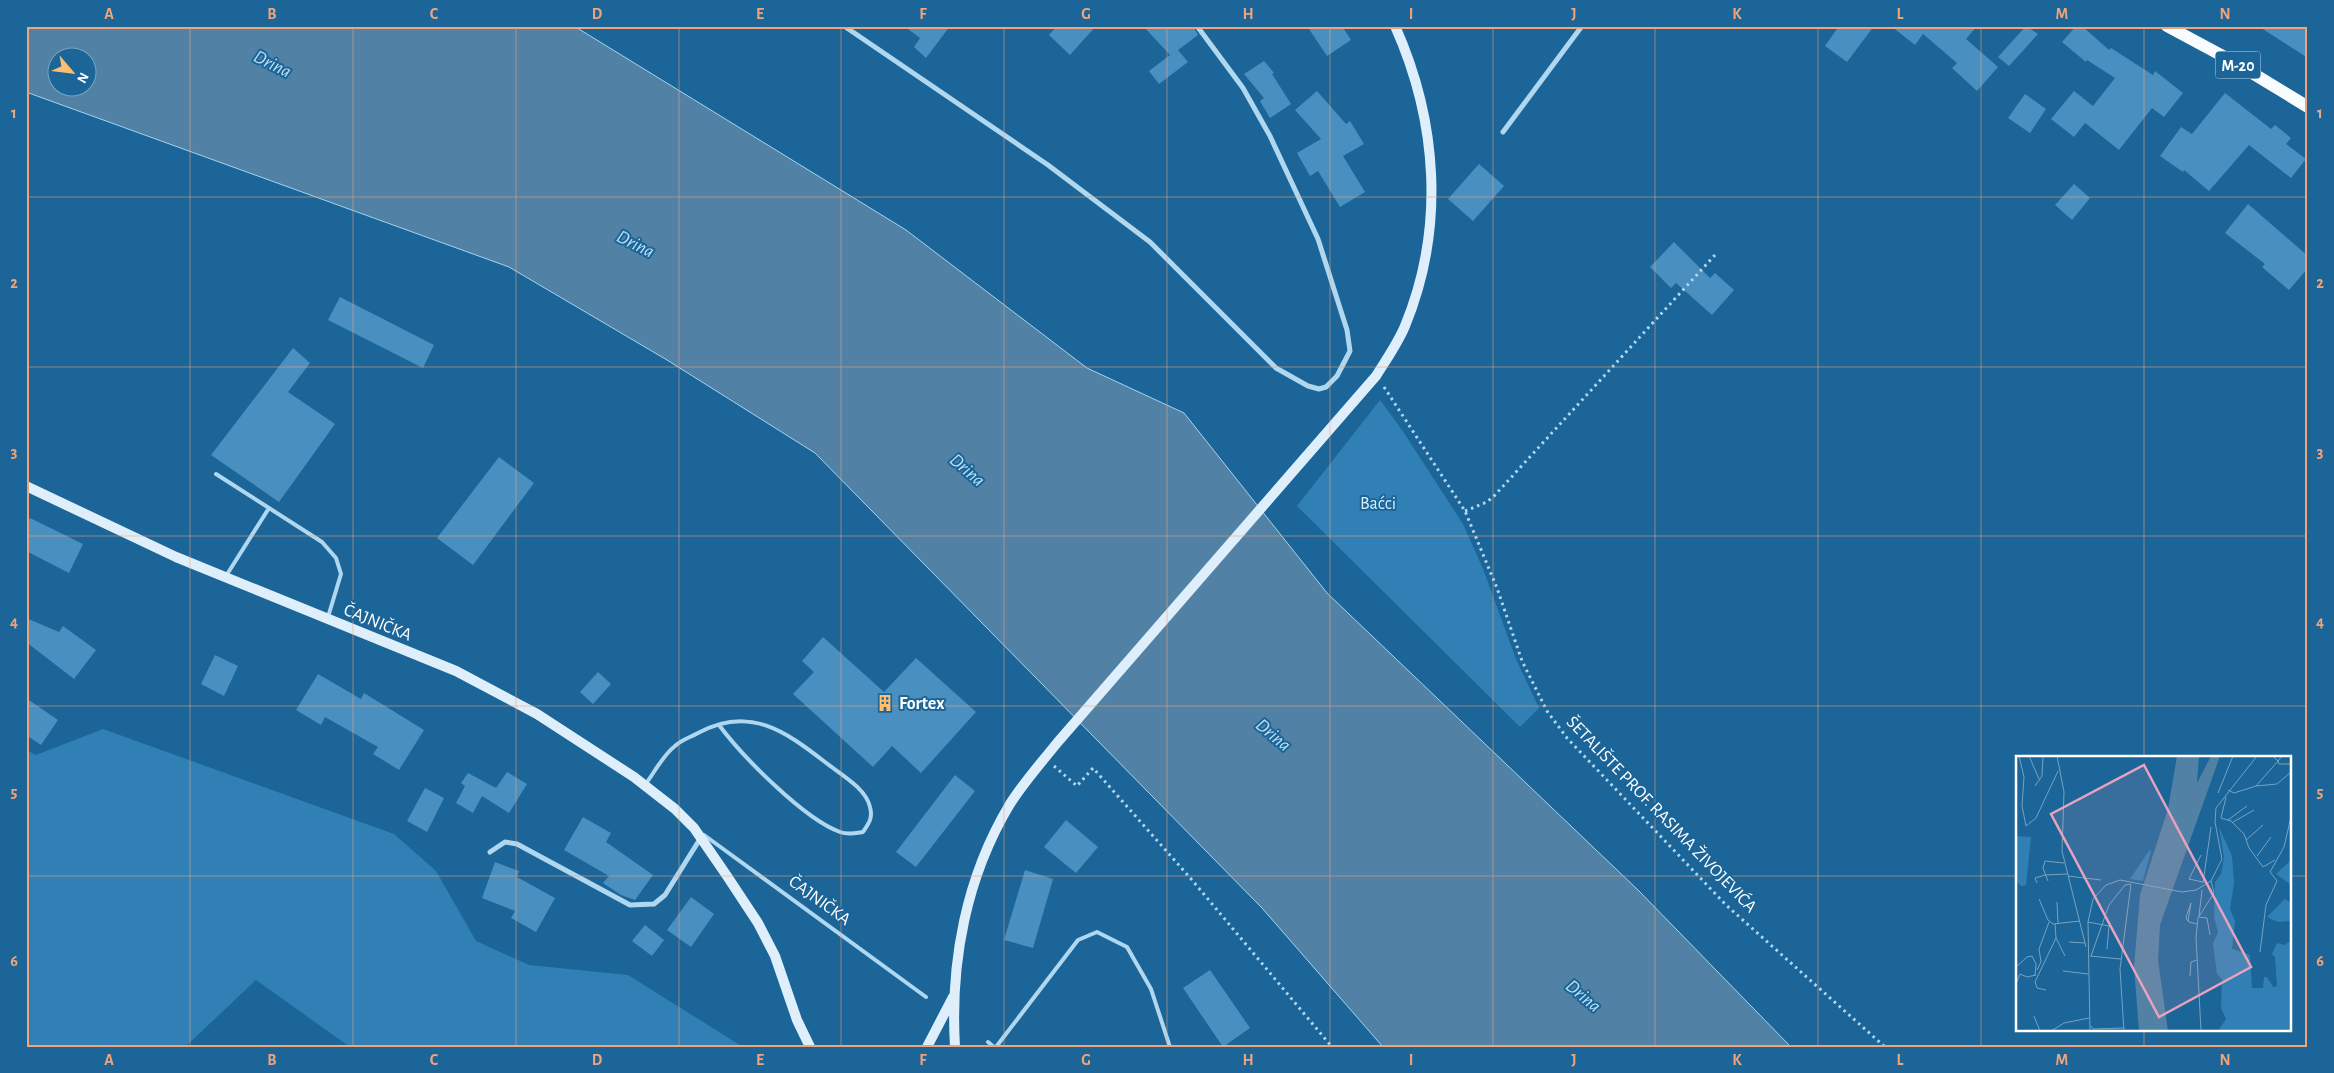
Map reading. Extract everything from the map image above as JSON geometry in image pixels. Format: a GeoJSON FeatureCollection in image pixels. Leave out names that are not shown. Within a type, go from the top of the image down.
{"type":"FeatureCollection","features":[{"type":"Feature","properties":{"kind":"main road"},"geometry":{"type":"LineString","coordinates":[[955,1047],[955,994],[958,947],[969,897],[982,858],[1010,804],[1057,743],[1376,376],[1404,328],[1414,304],[1426,264],[1432,205],[1431,159],[1421,104],[1411,68],[1395,26]]}},
{"type":"Feature","properties":{"kind":"main road","name":"M-20"},"geometry":{"type":"LineString","coordinates":[[2166,26],[2242,67],[2308,107]]}},
{"type":"Feature","properties":{"kind":"main road","name":"ČAJNIČKA"},"geometry":{"type":"LineString","coordinates":[[26,486],[176,557],[456,671],[537,714],[645,785],[694,828],[758,923],[775,956],[797,1020],[810,1047]]}},
{"type":"Feature","properties":{"kind":"main road"},"geometry":{"type":"LineString","coordinates":[[927,1047],[955,994]]}},
{"type":"Feature","properties":{"kind":"street"},"geometry":{"type":"LineString","coordinates":[[844,26],[1048,165],[1150,242],[1276,368],[1308,386],[1319,389],[1326,387],[1341,370],[1350,351],[1347,330],[1318,239],[1270,136],[1243,88],[1197,26]]}},
{"type":"Feature","properties":{"kind":"street"},"geometry":{"type":"LineString","coordinates":[[1503,132],[1582,26]]}},
{"type":"Feature","properties":{"kind":"street"},"geometry":{"type":"LineString","coordinates":[[490,852],[505,842],[517,844],[630,906],[654,904],[665,895],[701,838]]}},
{"type":"Feature","properties":{"kind":"lane"},"geometry":{"type":"LineString","coordinates":[[216,474],[322,542],[336,558],[341,574],[328,619]]}},
{"type":"Feature","properties":{"kind":"lane"},"geometry":{"type":"LineString","coordinates":[[226,577],[269,508]]}},
{"type":"Feature","properties":{"kind":"lane"},"geometry":{"type":"LineString","coordinates":[[645,785],[675,746],[707,728],[737,720],[768,725],[794,738],[862,792],[870,806],[872,820],[863,832],[852,834],[841,832],[821,822],[798,804],[743,753],[719,725]]}},
{"type":"Feature","properties":{"kind":"lane","name":"ČAJNIČKA"},"geometry":{"type":"LineString","coordinates":[[694,828],[926,998]]}},
{"type":"Feature","properties":{"kind":"lane"},"geometry":{"type":"LineString","coordinates":[[988,1042],[995,1047],[1078,940],[1097,932],[1127,947],[1151,989],[1170,1047]]}},
{"type":"Feature","properties":{"kind":"path"},"geometry":{"type":"LineString","coordinates":[[1465,512],[1487,502],[1495,495],[1715,255]]}},
{"type":"Feature","properties":{"kind":"path","name":"ŠETALIŠTE PROF. RASIMA ŽIVOJEVIĆA"},"geometry":{"type":"LineString","coordinates":[[1376,376],[1465,512],[1496,588],[1522,660],[1547,711],[1567,738],[1726,905],[1885,1047]]}},
{"type":"Feature","properties":{"kind":"path"},"geometry":{"type":"LineString","coordinates":[[1044,759],[1077,786],[1093,768],[1186,873],[1332,1047]]}},
{"type":"Feature","properties":{"kind":"green space","name":"Baćci"},"geometry":{"type":"Polygon","coordinates":[[[1380,400],[1402,430],[1463,524],[1483,569],[1516,659],[1539,708],[1520,727],[1297,506],[1380,400]]]}},
{"type":"Feature","properties":{"kind":"green space"},"geometry":{"type":"Polygon","coordinates":[[[103,729],[394,834],[436,871],[476,941],[529,965],[628,975],[743,1047],[350,1047],[256,980],[185,1047],[26,1047],[26,750],[36,755],[103,729]]]}},
{"type":"Feature","properties":{"kind":"water","name":"Drina"},"geometry":{"type":"Polygon","coordinates":[[[26,26],[574,26],[906,230],[1087,368],[1184,413],[1327,593],[1639,891],[1791,1047],[1383,1047],[1262,908],[815,453],[667,360],[509,267],[26,92],[26,26]]]}},
{"type":"Feature","properties":{"kind":"building"},"geometry":{"type":"Polygon","coordinates":[[[904,26],[950,26],[926,58],[914,47],[920,38],[904,26]]]}},
{"type":"Feature","properties":{"kind":"building"},"geometry":{"type":"Polygon","coordinates":[[[1057,26],[1096,26],[1070,55],[1049,35],[1057,26]]]}},
{"type":"Feature","properties":{"kind":"building"},"geometry":{"type":"Polygon","coordinates":[[[1143,26],[1193,26],[1198,35],[1178,50],[1188,62],[1159,84],[1149,71],[1170,55],[1143,26]]]}},
{"type":"Feature","properties":{"kind":"building"},"geometry":{"type":"Polygon","coordinates":[[[1307,26],[1342,26],[1351,40],[1327,56],[1307,26]]]}},
{"type":"Feature","properties":{"kind":"building"},"geometry":{"type":"Polygon","coordinates":[[[1839,26],[1874,26],[1847,62],[1825,46],[1839,26]]]}},
{"type":"Feature","properties":{"kind":"building"},"geometry":{"type":"Polygon","coordinates":[[[1891,26],[1977,26],[1966,39],[1998,67],[1977,91],[1952,68],[1957,63],[1923,34],[1915,45],[1891,26]]]}},
{"type":"Feature","properties":{"kind":"building"},"geometry":{"type":"Polygon","coordinates":[[[2026,26],[2038,34],[2009,66],[1998,57],[2026,26]]]}},
{"type":"Feature","properties":{"kind":"building"},"geometry":{"type":"Polygon","coordinates":[[[2076,26],[2082,26],[2109,50],[2111,48],[2153,75],[2155,71],[2183,93],[2164,117],[2152,108],[2119,150],[2085,123],[2074,137],[2051,119],[2074,91],[2093,106],[2115,78],[2087,60],[2086,62],[2062,42],[2076,26]]]}},
{"type":"Feature","properties":{"kind":"building"},"geometry":{"type":"Polygon","coordinates":[[[2258,26],[2308,26],[2308,58],[2258,26]]]}},
{"type":"Feature","properties":{"kind":"building"},"geometry":{"type":"Polygon","coordinates":[[[1264,61],[1274,73],[1272,74],[1291,104],[1270,118],[1260,101],[1264,98],[1244,74],[1264,61]]]}},
{"type":"Feature","properties":{"kind":"building"},"geometry":{"type":"Polygon","coordinates":[[[1317,91],[1346,124],[1350,121],[1364,144],[1343,156],[1365,192],[1340,207],[1318,171],[1310,176],[1297,153],[1321,139],[1295,110],[1317,91]]]}},
{"type":"Feature","properties":{"kind":"building"},"geometry":{"type":"Polygon","coordinates":[[[2225,93],[2271,129],[2275,125],[2291,138],[2286,144],[2306,159],[2291,178],[2249,145],[2209,191],[2184,170],[2183,172],[2160,156],[2181,127],[2192,134],[2225,93]]]}},
{"type":"Feature","properties":{"kind":"building"},"geometry":{"type":"Polygon","coordinates":[[[2025,94],[2046,109],[2030,133],[2008,118],[2025,94]]]}},
{"type":"Feature","properties":{"kind":"building"},"geometry":{"type":"Polygon","coordinates":[[[1479,164],[1504,186],[1473,221],[1448,199],[1479,164]]]}},
{"type":"Feature","properties":{"kind":"building"},"geometry":{"type":"Polygon","coordinates":[[[2074,184],[2090,198],[2072,220],[2055,205],[2074,184]]]}},
{"type":"Feature","properties":{"kind":"building"},"geometry":{"type":"Polygon","coordinates":[[[2248,204],[2308,256],[2308,268],[2289,290],[2262,267],[2265,264],[2225,233],[2248,204]]]}},
{"type":"Feature","properties":{"kind":"building"},"geometry":{"type":"Polygon","coordinates":[[[1674,242],[1710,278],[1715,273],[1734,290],[1712,315],[1676,283],[1671,288],[1650,267],[1674,242]]]}},
{"type":"Feature","properties":{"kind":"building"},"geometry":{"type":"Polygon","coordinates":[[[340,297],[434,345],[423,368],[328,320],[340,297]]]}},
{"type":"Feature","properties":{"kind":"building"},"geometry":{"type":"Polygon","coordinates":[[[293,348],[310,363],[288,392],[335,424],[279,502],[211,455],[293,348]]]}},
{"type":"Feature","properties":{"kind":"building"},"geometry":{"type":"Polygon","coordinates":[[[499,457],[534,483],[473,565],[437,538],[499,457]]]}},
{"type":"Feature","properties":{"kind":"building"},"geometry":{"type":"Polygon","coordinates":[[[30,518],[83,544],[69,573],[26,551],[26,526],[30,518]]]}},
{"type":"Feature","properties":{"kind":"building"},"geometry":{"type":"Polygon","coordinates":[[[26,618],[59,632],[63,626],[96,650],[74,679],[26,642],[26,618]]]}},
{"type":"Feature","properties":{"kind":"building","name":"Fortex"},"geometry":{"type":"Polygon","coordinates":[[[823,637],[884,692],[916,658],[976,712],[921,773],[892,746],[873,767],[793,694],[814,672],[802,661],[823,637]]]}},
{"type":"Feature","properties":{"kind":"building"},"geometry":{"type":"Polygon","coordinates":[[[215,655],[238,666],[224,696],[201,684],[215,655]]]}},
{"type":"Feature","properties":{"kind":"building"},"geometry":{"type":"Polygon","coordinates":[[[598,672],[611,684],[593,704],[580,692],[598,672]]]}},
{"type":"Feature","properties":{"kind":"building"},"geometry":{"type":"Polygon","coordinates":[[[318,674],[361,699],[364,693],[424,730],[399,770],[373,754],[378,747],[325,717],[321,725],[296,710],[318,674]]]}},
{"type":"Feature","properties":{"kind":"building"},"geometry":{"type":"Polygon","coordinates":[[[26,698],[58,720],[41,745],[26,735],[26,698]]]}},
{"type":"Feature","properties":{"kind":"building"},"geometry":{"type":"Polygon","coordinates":[[[507,772],[527,784],[509,813],[482,796],[473,813],[456,803],[465,786],[461,783],[468,773],[496,788],[507,772]]]}},
{"type":"Feature","properties":{"kind":"building"},"geometry":{"type":"Polygon","coordinates":[[[955,775],[975,791],[916,867],[896,852],[955,775]]]}},
{"type":"Feature","properties":{"kind":"building"},"geometry":{"type":"Polygon","coordinates":[[[425,788],[444,798],[427,832],[407,821],[425,788]]]}},
{"type":"Feature","properties":{"kind":"building"},"geometry":{"type":"Polygon","coordinates":[[[583,817],[611,833],[606,842],[653,875],[635,900],[621,895],[603,883],[609,876],[564,850],[583,817]]]}},
{"type":"Feature","properties":{"kind":"building"},"geometry":{"type":"Polygon","coordinates":[[[1066,820],[1098,847],[1076,873],[1044,847],[1066,820]]]}},
{"type":"Feature","properties":{"kind":"building"},"geometry":{"type":"Polygon","coordinates":[[[495,862],[519,871],[517,877],[555,898],[536,932],[511,918],[515,911],[482,898],[495,862]]]}},
{"type":"Feature","properties":{"kind":"building"},"geometry":{"type":"Polygon","coordinates":[[[1025,870],[1053,879],[1033,948],[1004,940],[1025,870]]]}},
{"type":"Feature","properties":{"kind":"building"},"geometry":{"type":"Polygon","coordinates":[[[691,897],[714,914],[691,947],[667,930],[691,897]]]}},
{"type":"Feature","properties":{"kind":"building"},"geometry":{"type":"Polygon","coordinates":[[[645,925],[664,940],[652,956],[632,941],[645,925]]]}},
{"type":"Feature","properties":{"kind":"building"},"geometry":{"type":"Polygon","coordinates":[[[1210,970],[1250,1028],[1223,1047],[1183,988],[1210,970]]]}},
{"type":"Feature","properties":{"kind":"place","name":"Fortex"},"geometry":{"type":"Point","coordinates":[885,703]}}]}
